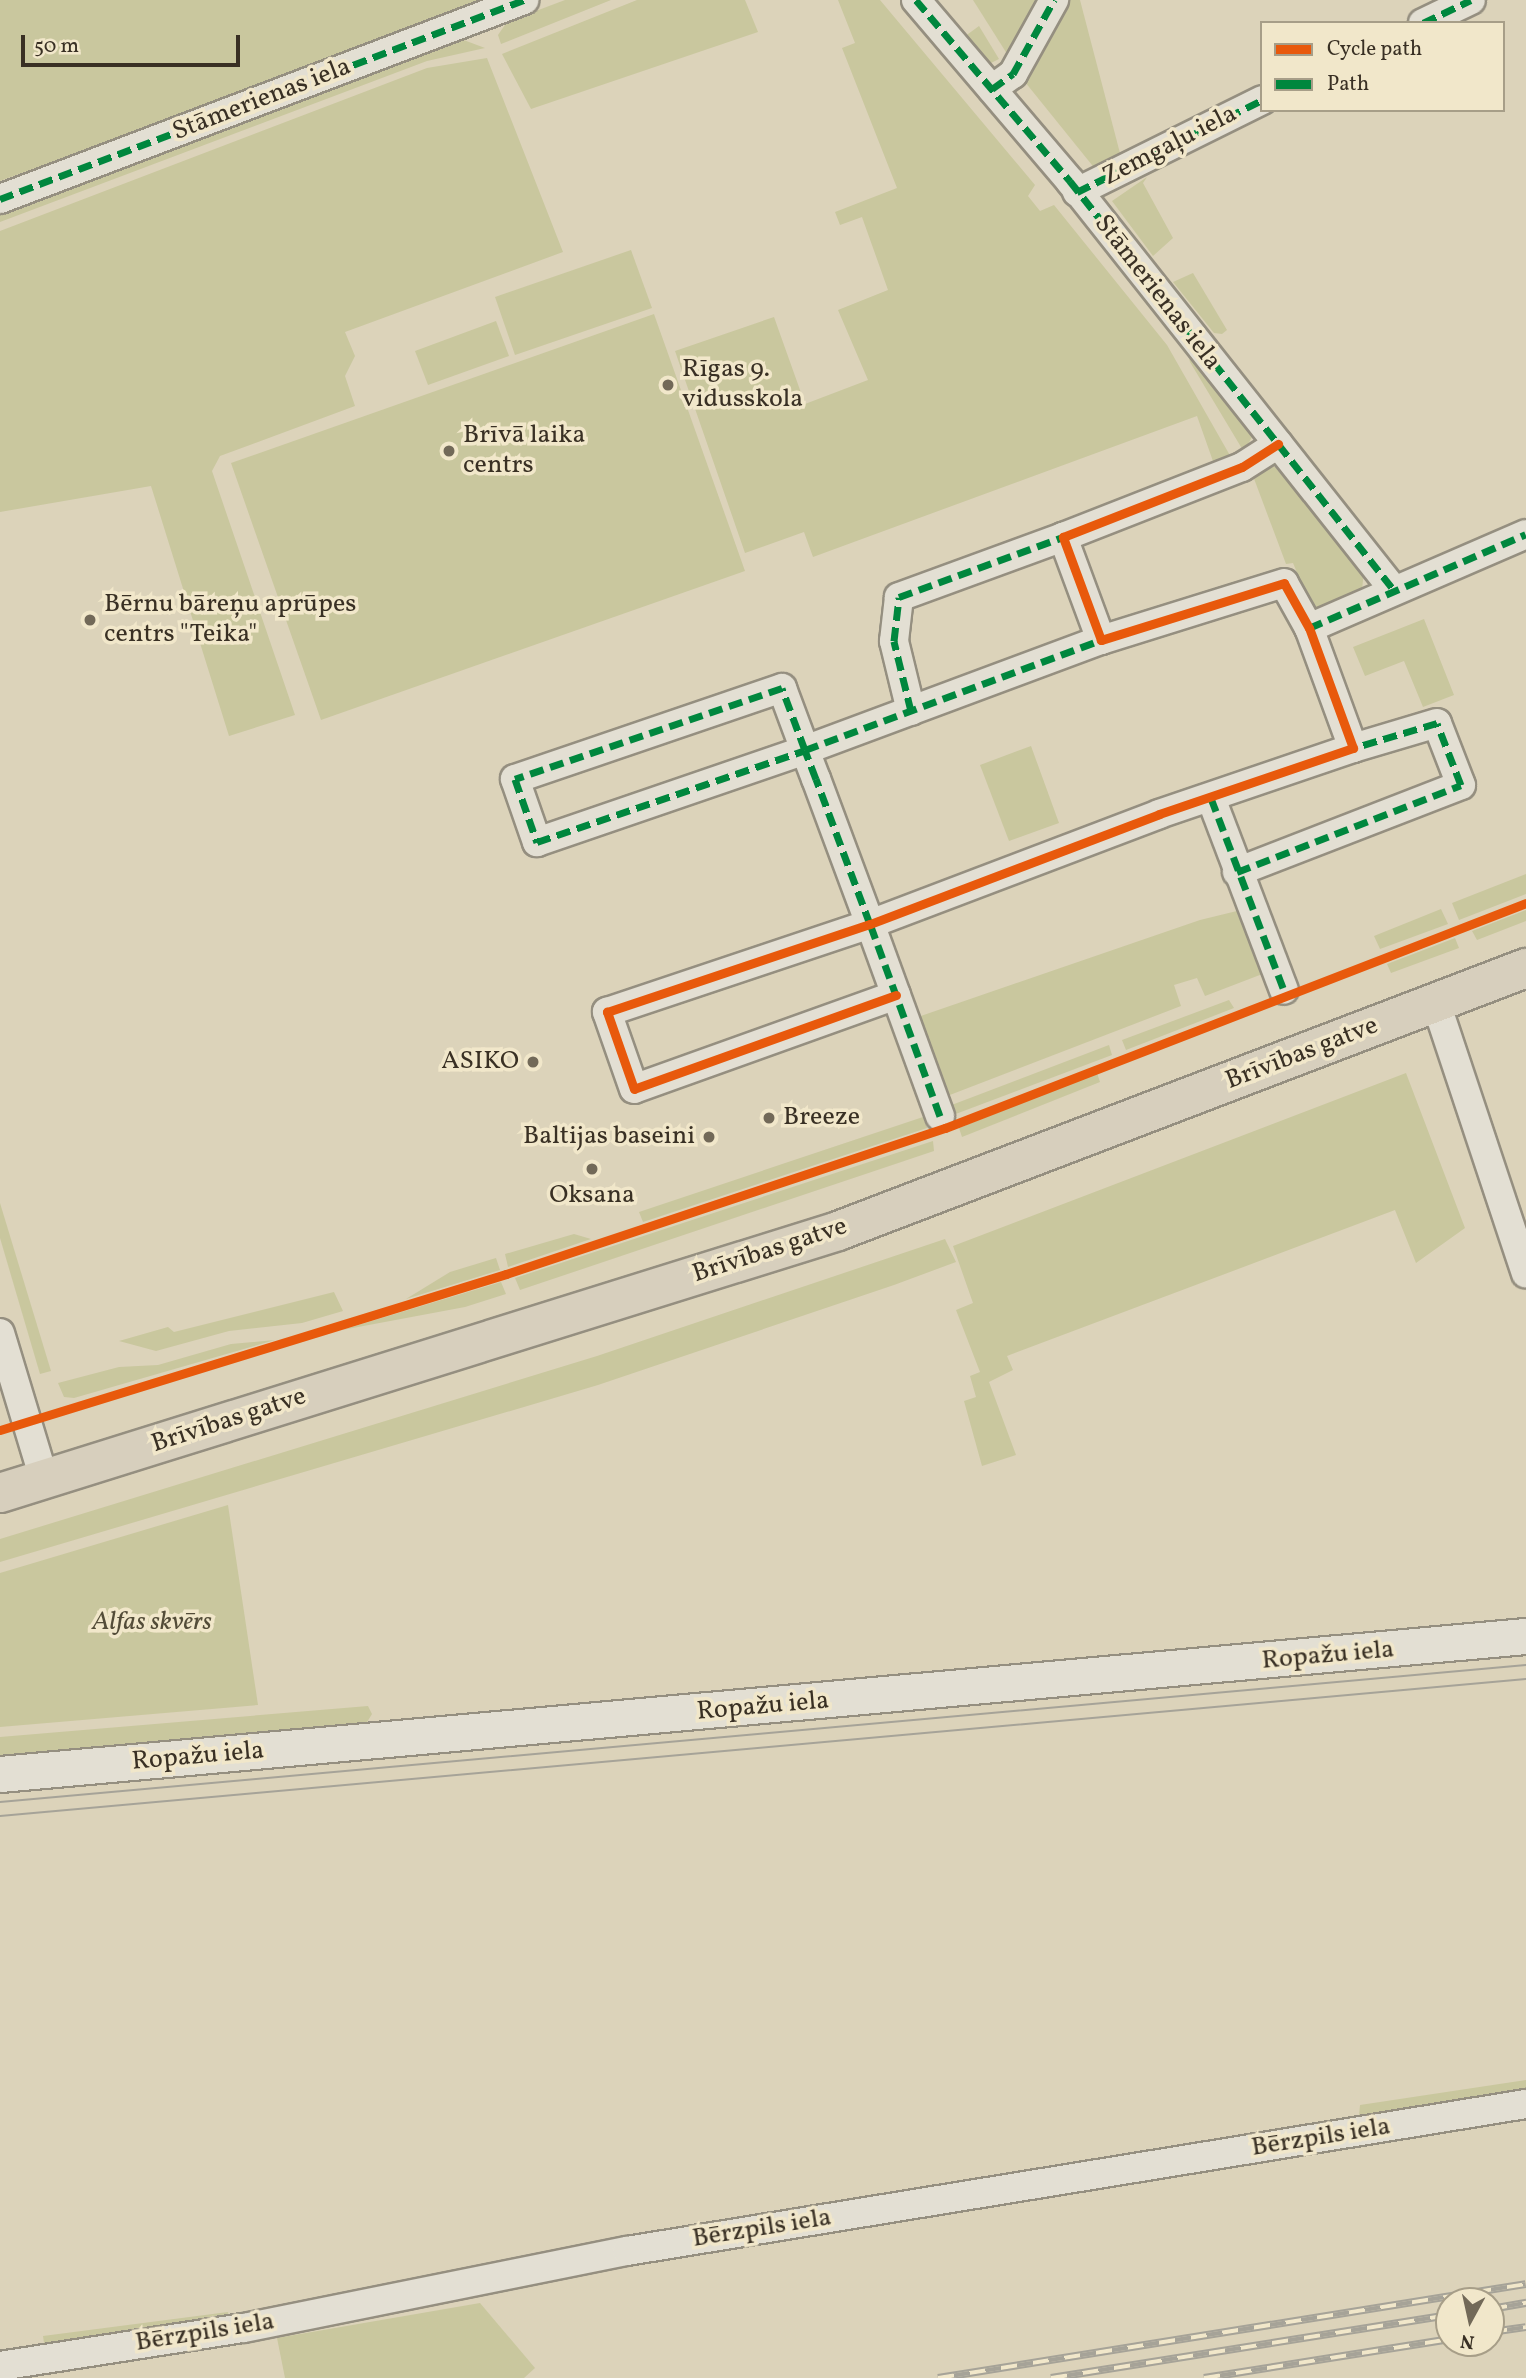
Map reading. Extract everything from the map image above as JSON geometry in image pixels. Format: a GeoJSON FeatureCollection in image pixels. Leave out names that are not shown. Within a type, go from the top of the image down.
{"type":"FeatureCollection","features":[{"type":"Feature","properties":{"kind":"highway","name":"Brīvības gatve"},"geometry":{"type":"LineString","coordinates":[[0,1493],[838,1231],[1526,968]]}},
{"type":"Feature","properties":{"kind":"street","name":"Stāmerienas iela"},"geometry":{"type":"LineString","coordinates":[[0,198],[524,0]]}},
{"type":"Feature","properties":{"kind":"street","name":"Stāmerienas iela"},"geometry":{"type":"LineString","coordinates":[[916,0],[1077,192],[1393,589]]}},
{"type":"Feature","properties":{"kind":"street"},"geometry":{"type":"LineString","coordinates":[[992,89],[1013,74],[1054,0]]}},
{"type":"Feature","properties":{"kind":"street"},"geometry":{"type":"LineString","coordinates":[[1427,21],[1471,0]]}},
{"type":"Feature","properties":{"kind":"street","name":"Zemgaļu iela"},"geometry":{"type":"LineString","coordinates":[[1077,192],[1260,101]]}},
{"type":"Feature","properties":{"kind":"street"},"geometry":{"type":"LineString","coordinates":[[911,711],[894,641],[899,597],[1242,467],[1278,444]]}},
{"type":"Feature","properties":{"kind":"street"},"geometry":{"type":"LineString","coordinates":[[1309,628],[1393,589],[1526,534]]}},
{"type":"Feature","properties":{"kind":"street"},"geometry":{"type":"LineString","coordinates":[[1063,537],[1101,640]]}},
{"type":"Feature","properties":{"kind":"street"},"geometry":{"type":"LineString","coordinates":[[940,1116],[870,924],[805,750],[782,688],[515,779],[537,842],[805,750],[1101,640],[1284,583],[1309,628],[1353,748]]}},
{"type":"Feature","properties":{"kind":"street"},"geometry":{"type":"LineString","coordinates":[[896,995],[634,1089],[607,1012],[870,924],[1211,797],[1353,748],[1437,723],[1461,785],[1237,872]]}},
{"type":"Feature","properties":{"kind":"street"},"geometry":{"type":"LineString","coordinates":[[1211,797],[1237,872],[1284,990]]}},
{"type":"Feature","properties":{"kind":"street"},"geometry":{"type":"LineString","coordinates":[[1436,1003],[1526,1273]]}},
{"type":"Feature","properties":{"kind":"street"},"geometry":{"type":"LineString","coordinates":[[0,1333],[44,1479]]}},
{"type":"Feature","properties":{"kind":"street","name":"Ropažu iela"},"geometry":{"type":"LineString","coordinates":[[0,1774],[1526,1636]]}},
{"type":"Feature","properties":{"kind":"street","name":"Bērzpils iela"},"geometry":{"type":"LineString","coordinates":[[0,2366],[244,2328],[627,2250],[1526,2104]]}},
{"type":"Feature","properties":{"kind":"green space"},"geometry":{"type":"Polygon","coordinates":[[[0,0],[477,0],[479,5],[0,181],[0,0]]]}},
{"type":"Feature","properties":{"kind":"green space"},"geometry":{"type":"Polygon","coordinates":[[[565,0],[611,0],[501,44],[498,35],[507,22],[565,0]]]}},
{"type":"Feature","properties":{"kind":"green space"},"geometry":{"type":"Polygon","coordinates":[[[637,0],[745,0],[758,32],[531,109],[502,54],[637,0]]]}},
{"type":"Feature","properties":{"kind":"green space"},"geometry":{"type":"Polygon","coordinates":[[[838,0],[880,0],[1035,185],[1028,196],[1040,211],[1054,205],[1167,345],[1232,459],[1214,464],[1197,416],[813,557],[804,532],[745,553],[675,351],[774,317],[805,404],[868,380],[838,310],[888,290],[862,217],[840,225],[835,212],[897,188],[842,48],[855,43],[838,0]]]}},
{"type":"Feature","properties":{"kind":"green space"},"geometry":{"type":"Polygon","coordinates":[[[973,0],[1042,0],[1009,57],[973,0]]]}},
{"type":"Feature","properties":{"kind":"green space"},"geometry":{"type":"Polygon","coordinates":[[[1068,0],[1080,0],[1121,157],[1096,170],[1025,82],[1068,0]]]}},
{"type":"Feature","properties":{"kind":"green space"},"geometry":{"type":"Polygon","coordinates":[[[979,26],[999,59],[991,63],[964,37],[979,26]]]}},
{"type":"Feature","properties":{"kind":"green space"},"geometry":{"type":"Polygon","coordinates":[[[461,39],[485,48],[427,61],[0,222],[0,211],[461,39]]]}},
{"type":"Feature","properties":{"kind":"green space"},"geometry":{"type":"Polygon","coordinates":[[[487,58],[563,252],[345,332],[355,356],[345,376],[355,406],[220,456],[212,471],[295,715],[229,736],[151,486],[0,512],[0,231],[427,68],[487,58]]]}},
{"type":"Feature","properties":{"kind":"green space"},"geometry":{"type":"Polygon","coordinates":[[[1147,177],[1143,183],[1173,238],[1153,256],[1112,201],[1147,177]]]}},
{"type":"Feature","properties":{"kind":"green space"},"geometry":{"type":"Polygon","coordinates":[[[631,250],[652,308],[515,355],[495,297],[631,250]]]}},
{"type":"Feature","properties":{"kind":"green space"},"geometry":{"type":"Polygon","coordinates":[[[1193,273],[1227,330],[1222,334],[1214,333],[1173,282],[1193,273]]]}},
{"type":"Feature","properties":{"kind":"green space"},"geometry":{"type":"Polygon","coordinates":[[[654,314],[745,571],[321,720],[231,463],[654,314]]]}},
{"type":"Feature","properties":{"kind":"green space"},"geometry":{"type":"Polygon","coordinates":[[[496,321],[509,356],[428,385],[415,351],[496,321]]]}},
{"type":"Feature","properties":{"kind":"green space"},"geometry":{"type":"Polygon","coordinates":[[[1189,358],[1253,435],[1244,452],[1190,362],[1189,358]]]}},
{"type":"Feature","properties":{"kind":"green space"},"geometry":{"type":"Polygon","coordinates":[[[1275,467],[1364,572],[1362,589],[1350,602],[1316,618],[1293,563],[1286,564],[1253,476],[1256,469],[1275,467]]]}},
{"type":"Feature","properties":{"kind":"green space"},"geometry":{"type":"Polygon","coordinates":[[[1424,619],[1454,695],[1423,707],[1404,661],[1365,676],[1353,647],[1424,619]]]}},
{"type":"Feature","properties":{"kind":"green space"},"geometry":{"type":"Polygon","coordinates":[[[1031,746],[1059,823],[1009,841],[980,765],[1031,746]]]}},
{"type":"Feature","properties":{"kind":"green space"},"geometry":{"type":"Polygon","coordinates":[[[1526,874],[1526,894],[1459,920],[1452,903],[1526,874]]]}},
{"type":"Feature","properties":{"kind":"green space"},"geometry":{"type":"Polygon","coordinates":[[[1441,909],[1448,924],[1380,949],[1374,936],[1441,909]]]}},
{"type":"Feature","properties":{"kind":"green space"},"geometry":{"type":"Polygon","coordinates":[[[1241,910],[1265,973],[1205,996],[1197,978],[1174,985],[1181,1006],[942,1098],[915,1018],[1200,920],[1241,910]]]}},
{"type":"Feature","properties":{"kind":"green space"},"geometry":{"type":"Polygon","coordinates":[[[1526,910],[1526,921],[1477,940],[1472,931],[1526,910]]]}},
{"type":"Feature","properties":{"kind":"green space"},"geometry":{"type":"Polygon","coordinates":[[[1455,938],[1459,948],[1391,973],[1387,964],[1455,938]]]}},
{"type":"Feature","properties":{"kind":"green space"},"geometry":{"type":"Polygon","coordinates":[[[1229,1000],[1234,1008],[1126,1050],[1122,1040],[1229,1000]]]}},
{"type":"Feature","properties":{"kind":"green space"},"geometry":{"type":"Polygon","coordinates":[[[1109,1045],[1112,1055],[953,1115],[949,1106],[1109,1045]]]}},
{"type":"Feature","properties":{"kind":"green space"},"geometry":{"type":"Polygon","coordinates":[[[1097,1073],[1100,1082],[962,1137],[959,1128],[1097,1073]]]}},
{"type":"Feature","properties":{"kind":"green space"},"geometry":{"type":"Polygon","coordinates":[[[1406,1073],[1465,1228],[1416,1263],[1395,1210],[1007,1356],[1013,1370],[989,1382],[1016,1455],[982,1466],[964,1401],[976,1397],[970,1376],[980,1372],[956,1310],[973,1303],[953,1246],[1406,1073]]]}},
{"type":"Feature","properties":{"kind":"green space"},"geometry":{"type":"Polygon","coordinates":[[[923,1117],[927,1128],[643,1222],[639,1212],[923,1117]]]}},
{"type":"Feature","properties":{"kind":"green space"},"geometry":{"type":"Polygon","coordinates":[[[933,1141],[934,1151],[520,1290],[515,1278],[933,1141]]]}},
{"type":"Feature","properties":{"kind":"green space"},"geometry":{"type":"Polygon","coordinates":[[[0,1203],[51,1371],[40,1374],[0,1238],[0,1203]]]}},
{"type":"Feature","properties":{"kind":"green space"},"geometry":{"type":"Polygon","coordinates":[[[574,1234],[591,1239],[508,1267],[505,1254],[574,1234]]]}},
{"type":"Feature","properties":{"kind":"green space"},"geometry":{"type":"Polygon","coordinates":[[[945,1239],[956,1262],[894,1285],[598,1385],[0,1562],[0,1539],[597,1356],[945,1239]]]}},
{"type":"Feature","properties":{"kind":"green space"},"geometry":{"type":"Polygon","coordinates":[[[496,1258],[500,1270],[406,1299],[450,1272],[496,1258]]]}},
{"type":"Feature","properties":{"kind":"green space"},"geometry":{"type":"Polygon","coordinates":[[[501,1282],[506,1294],[465,1307],[342,1330],[501,1282]]]}},
{"type":"Feature","properties":{"kind":"green space"},"geometry":{"type":"Polygon","coordinates":[[[334,1292],[343,1311],[302,1323],[229,1331],[156,1351],[119,1341],[168,1327],[174,1332],[334,1292]]]}},
{"type":"Feature","properties":{"kind":"green space"},"geometry":{"type":"Polygon","coordinates":[[[275,1340],[74,1398],[64,1397],[58,1383],[119,1367],[158,1365],[231,1344],[275,1340]]]}},
{"type":"Feature","properties":{"kind":"green space","name":"Alfas skvērs"},"geometry":{"type":"Polygon","coordinates":[[[228,1505],[258,1705],[0,1727],[0,1573],[228,1505]]]}},
{"type":"Feature","properties":{"kind":"green space"},"geometry":{"type":"Polygon","coordinates":[[[368,1706],[372,1714],[364,1727],[0,1757],[0,1737],[368,1706]]]}},
{"type":"Feature","properties":{"kind":"green space"},"geometry":{"type":"Polygon","coordinates":[[[1526,2080],[1526,2091],[1359,2116],[1360,2105],[1526,2080]]]}},
{"type":"Feature","properties":{"kind":"green space"},"geometry":{"type":"Polygon","coordinates":[[[480,2303],[535,2368],[524,2378],[285,2378],[277,2338],[480,2303]]]}},
{"type":"Feature","properties":{"kind":"green space"},"geometry":{"type":"Polygon","coordinates":[[[228,2312],[229,2319],[44,2343],[43,2336],[228,2312]]]}},
{"type":"Feature","properties":{"kind":"tram line"},"geometry":{"type":"LineString","coordinates":[[0,1802],[1526,1665]]}},
{"type":"Feature","properties":{"kind":"tram line"},"geometry":{"type":"LineString","coordinates":[[0,1816],[1526,1679]]}},
{"type":"Feature","properties":{"kind":"railway"},"geometry":{"type":"LineString","coordinates":[[938,2378],[1526,2284]]}},
{"type":"Feature","properties":{"kind":"railway"},"geometry":{"type":"LineString","coordinates":[[1505,2307],[1526,2303]]}},
{"type":"Feature","properties":{"kind":"railway"},"geometry":{"type":"LineString","coordinates":[[1051,2378],[1435,2317]]}},
{"type":"Feature","properties":{"kind":"railway"},"geometry":{"type":"LineString","coordinates":[[1505,2330],[1526,2327]]}},
{"type":"Feature","properties":{"kind":"railway"},"geometry":{"type":"LineString","coordinates":[[1204,2378],[1435,2341]]}},
{"type":"Feature","properties":{"kind":"marked path"},"geometry":{"type":"LineString","coordinates":[[0,199],[524,0]]}},
{"type":"Feature","properties":{"kind":"marked path"},"geometry":{"type":"LineString","coordinates":[[916,0],[1070,181],[1393,589]]}},
{"type":"Feature","properties":{"kind":"marked path"},"geometry":{"type":"LineString","coordinates":[[992,89],[1013,74],[1054,0]]}},
{"type":"Feature","properties":{"kind":"marked path"},"geometry":{"type":"LineString","coordinates":[[1427,21],[1471,0]]}},
{"type":"Feature","properties":{"kind":"marked path"},"geometry":{"type":"LineString","coordinates":[[1077,192],[1260,101]]}},
{"type":"Feature","properties":{"kind":"marked path"},"geometry":{"type":"LineString","coordinates":[[1309,628],[1526,534]]}},
{"type":"Feature","properties":{"kind":"marked path"},"geometry":{"type":"LineString","coordinates":[[911,711],[894,641],[899,597],[1063,537]]}},
{"type":"Feature","properties":{"kind":"marked path"},"geometry":{"type":"LineString","coordinates":[[940,1116],[870,924],[805,750],[782,688],[515,779],[537,842],[805,750],[1101,640]]}},
{"type":"Feature","properties":{"kind":"marked path"},"geometry":{"type":"LineString","coordinates":[[1237,872],[1461,785],[1437,723],[1353,748]]}},
{"type":"Feature","properties":{"kind":"marked path"},"geometry":{"type":"LineString","coordinates":[[1211,798],[1284,990]]}},
{"type":"Feature","properties":{"kind":"cycle path"},"geometry":{"type":"LineString","coordinates":[[896,995],[634,1089],[607,1012],[870,924],[1159,814],[1353,748],[1309,628],[1284,583],[1101,640],[1063,537],[1242,467],[1278,444]]}},
{"type":"Feature","properties":{"kind":"cycle path"},"geometry":{"type":"LineString","coordinates":[[0,1430],[506,1274],[945,1128],[1526,903]]}},
{"type":"Feature","properties":{"kind":"place","name":"Rīgas 9. vidusskola"},"geometry":{"type":"Point","coordinates":[668,385]}},
{"type":"Feature","properties":{"kind":"place","name":"Brīvā laika centrs"},"geometry":{"type":"Point","coordinates":[449,451]}},
{"type":"Feature","properties":{"kind":"place","name":"Bērnu bāreņu aprūpes centrs \"Teika\""},"geometry":{"type":"Point","coordinates":[90,620]}},
{"type":"Feature","properties":{"kind":"place","name":"ASIKO"},"geometry":{"type":"Point","coordinates":[533,1062]}},
{"type":"Feature","properties":{"kind":"place","name":"Breeze"},"geometry":{"type":"Point","coordinates":[769,1118]}},
{"type":"Feature","properties":{"kind":"place","name":"Baltijas baseini"},"geometry":{"type":"Point","coordinates":[709,1137]}},
{"type":"Feature","properties":{"kind":"place","name":"Oksana"},"geometry":{"type":"Point","coordinates":[592,1169]}}]}
